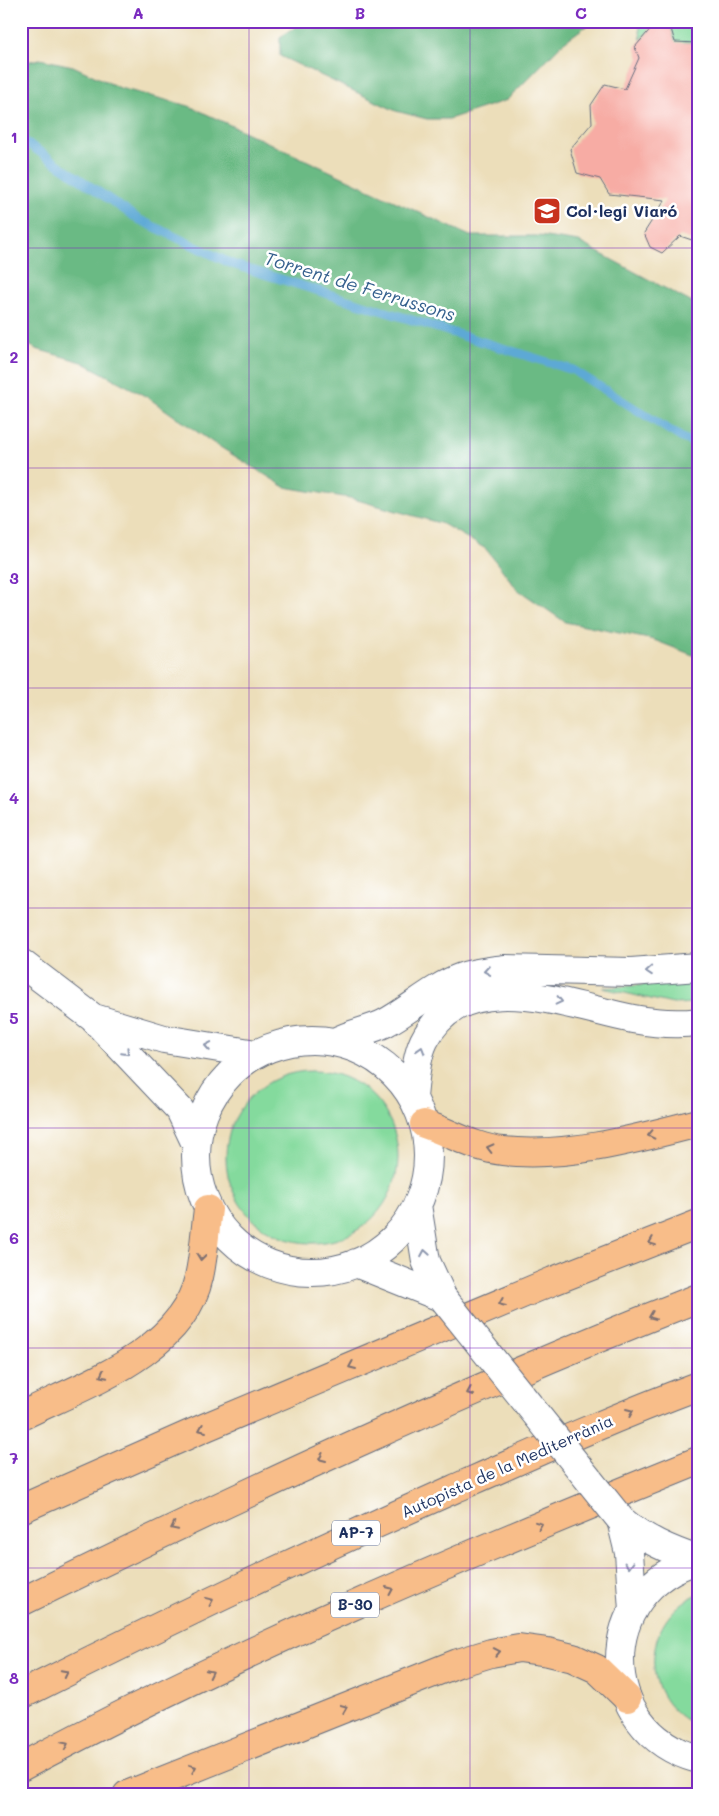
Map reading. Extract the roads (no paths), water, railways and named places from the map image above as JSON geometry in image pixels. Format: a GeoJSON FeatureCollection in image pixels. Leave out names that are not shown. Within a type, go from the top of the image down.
{"type":"FeatureCollection","features":[{"type":"Feature","properties":{"kind":"highway"},"geometry":{"type":"LineString","coordinates":[[424,1124],[446,1131],[466,1142],[502,1151],[537,1152],[581,1148],[648,1136],[698,1123]]}},
{"type":"Feature","properties":{"kind":"highway"},"geometry":{"type":"LineString","coordinates":[[21,1416],[139,1355],[162,1338],[178,1321],[199,1278],[208,1209]]}},
{"type":"Feature","properties":{"kind":"highway"},"geometry":{"type":"LineString","coordinates":[[21,1509],[215,1423],[553,1281],[698,1224]]}},
{"type":"Feature","properties":{"kind":"highway"},"geometry":{"type":"LineString","coordinates":[[21,1602],[183,1523],[423,1412],[578,1346],[698,1298]]}},
{"type":"Feature","properties":{"kind":"highway","name":"Autopista de la Mediterrània"},"geometry":{"type":"LineString","coordinates":[[21,1695],[178,1616],[361,1531],[630,1412],[698,1386]]}},
{"type":"Feature","properties":{"kind":"highway","name":"B-30"},"geometry":{"type":"LineString","coordinates":[[21,1767],[306,1627],[524,1531],[698,1461]]}},
{"type":"Feature","properties":{"kind":"highway"},"geometry":{"type":"LineString","coordinates":[[127,1795],[458,1663],[491,1652],[519,1648],[573,1658],[597,1669],[627,1698]]}},
{"type":"Feature","properties":{"kind":"street"},"geometry":{"type":"LineString","coordinates":[[21,963],[92,1017],[180,1110],[196,1144]]}},
{"type":"Feature","properties":{"kind":"street"},"geometry":{"type":"LineString","coordinates":[[335,1042],[384,1024],[438,989],[461,977],[483,972],[518,969],[631,972],[698,967]]}},
{"type":"Feature","properties":{"kind":"street"},"geometry":{"type":"LineString","coordinates":[[413,1097],[423,1042],[447,1011],[470,1000],[493,995],[519,994],[634,1019],[660,1023],[698,1022]]}},
{"type":"Feature","properties":{"kind":"street"},"geometry":{"type":"LineString","coordinates":[[92,1017],[164,1039],[256,1054]]}},
{"type":"Feature","properties":{"kind":"street"},"geometry":{"type":"LineString","coordinates":[[324,1040],[335,1042],[361,1050],[376,1059],[397,1076],[413,1097],[424,1124],[428,1166],[423,1193],[406,1224],[392,1240],[375,1253],[356,1263],[314,1272],[292,1270],[271,1265],[252,1256],[220,1227],[208,1209],[198,1178],[196,1144],[201,1120],[211,1098],[226,1077],[256,1054],[294,1041],[324,1040]]}},
{"type":"Feature","properties":{"kind":"street"},"geometry":{"type":"LineString","coordinates":[[417,1205],[426,1261],[443,1298],[621,1520],[639,1535],[662,1548],[698,1560]]}},
{"type":"Feature","properties":{"kind":"street"},"geometry":{"type":"LineString","coordinates":[[356,1263],[443,1298]]}},
{"type":"Feature","properties":{"kind":"street"},"geometry":{"type":"LineString","coordinates":[[621,1520],[629,1552],[633,1610]]}},
{"type":"Feature","properties":{"kind":"street"},"geometry":{"type":"LineString","coordinates":[[698,1560],[675,1568],[647,1590],[633,1610],[624,1628],[619,1658],[621,1678],[627,1698],[635,1714],[652,1735],[674,1750],[698,1759]]}},
{"type":"Feature","properties":{"kind":"waterway","name":"Torrent de Ferrussons"},"geometry":{"type":"LineString","coordinates":[[21,139],[138,219],[232,264],[573,370],[682,438],[698,445]]}},
{"type":"Feature","properties":{"kind":"place","name":"Col·legi Viaró"},"geometry":{"type":"Point","coordinates":[547,211]}}]}
